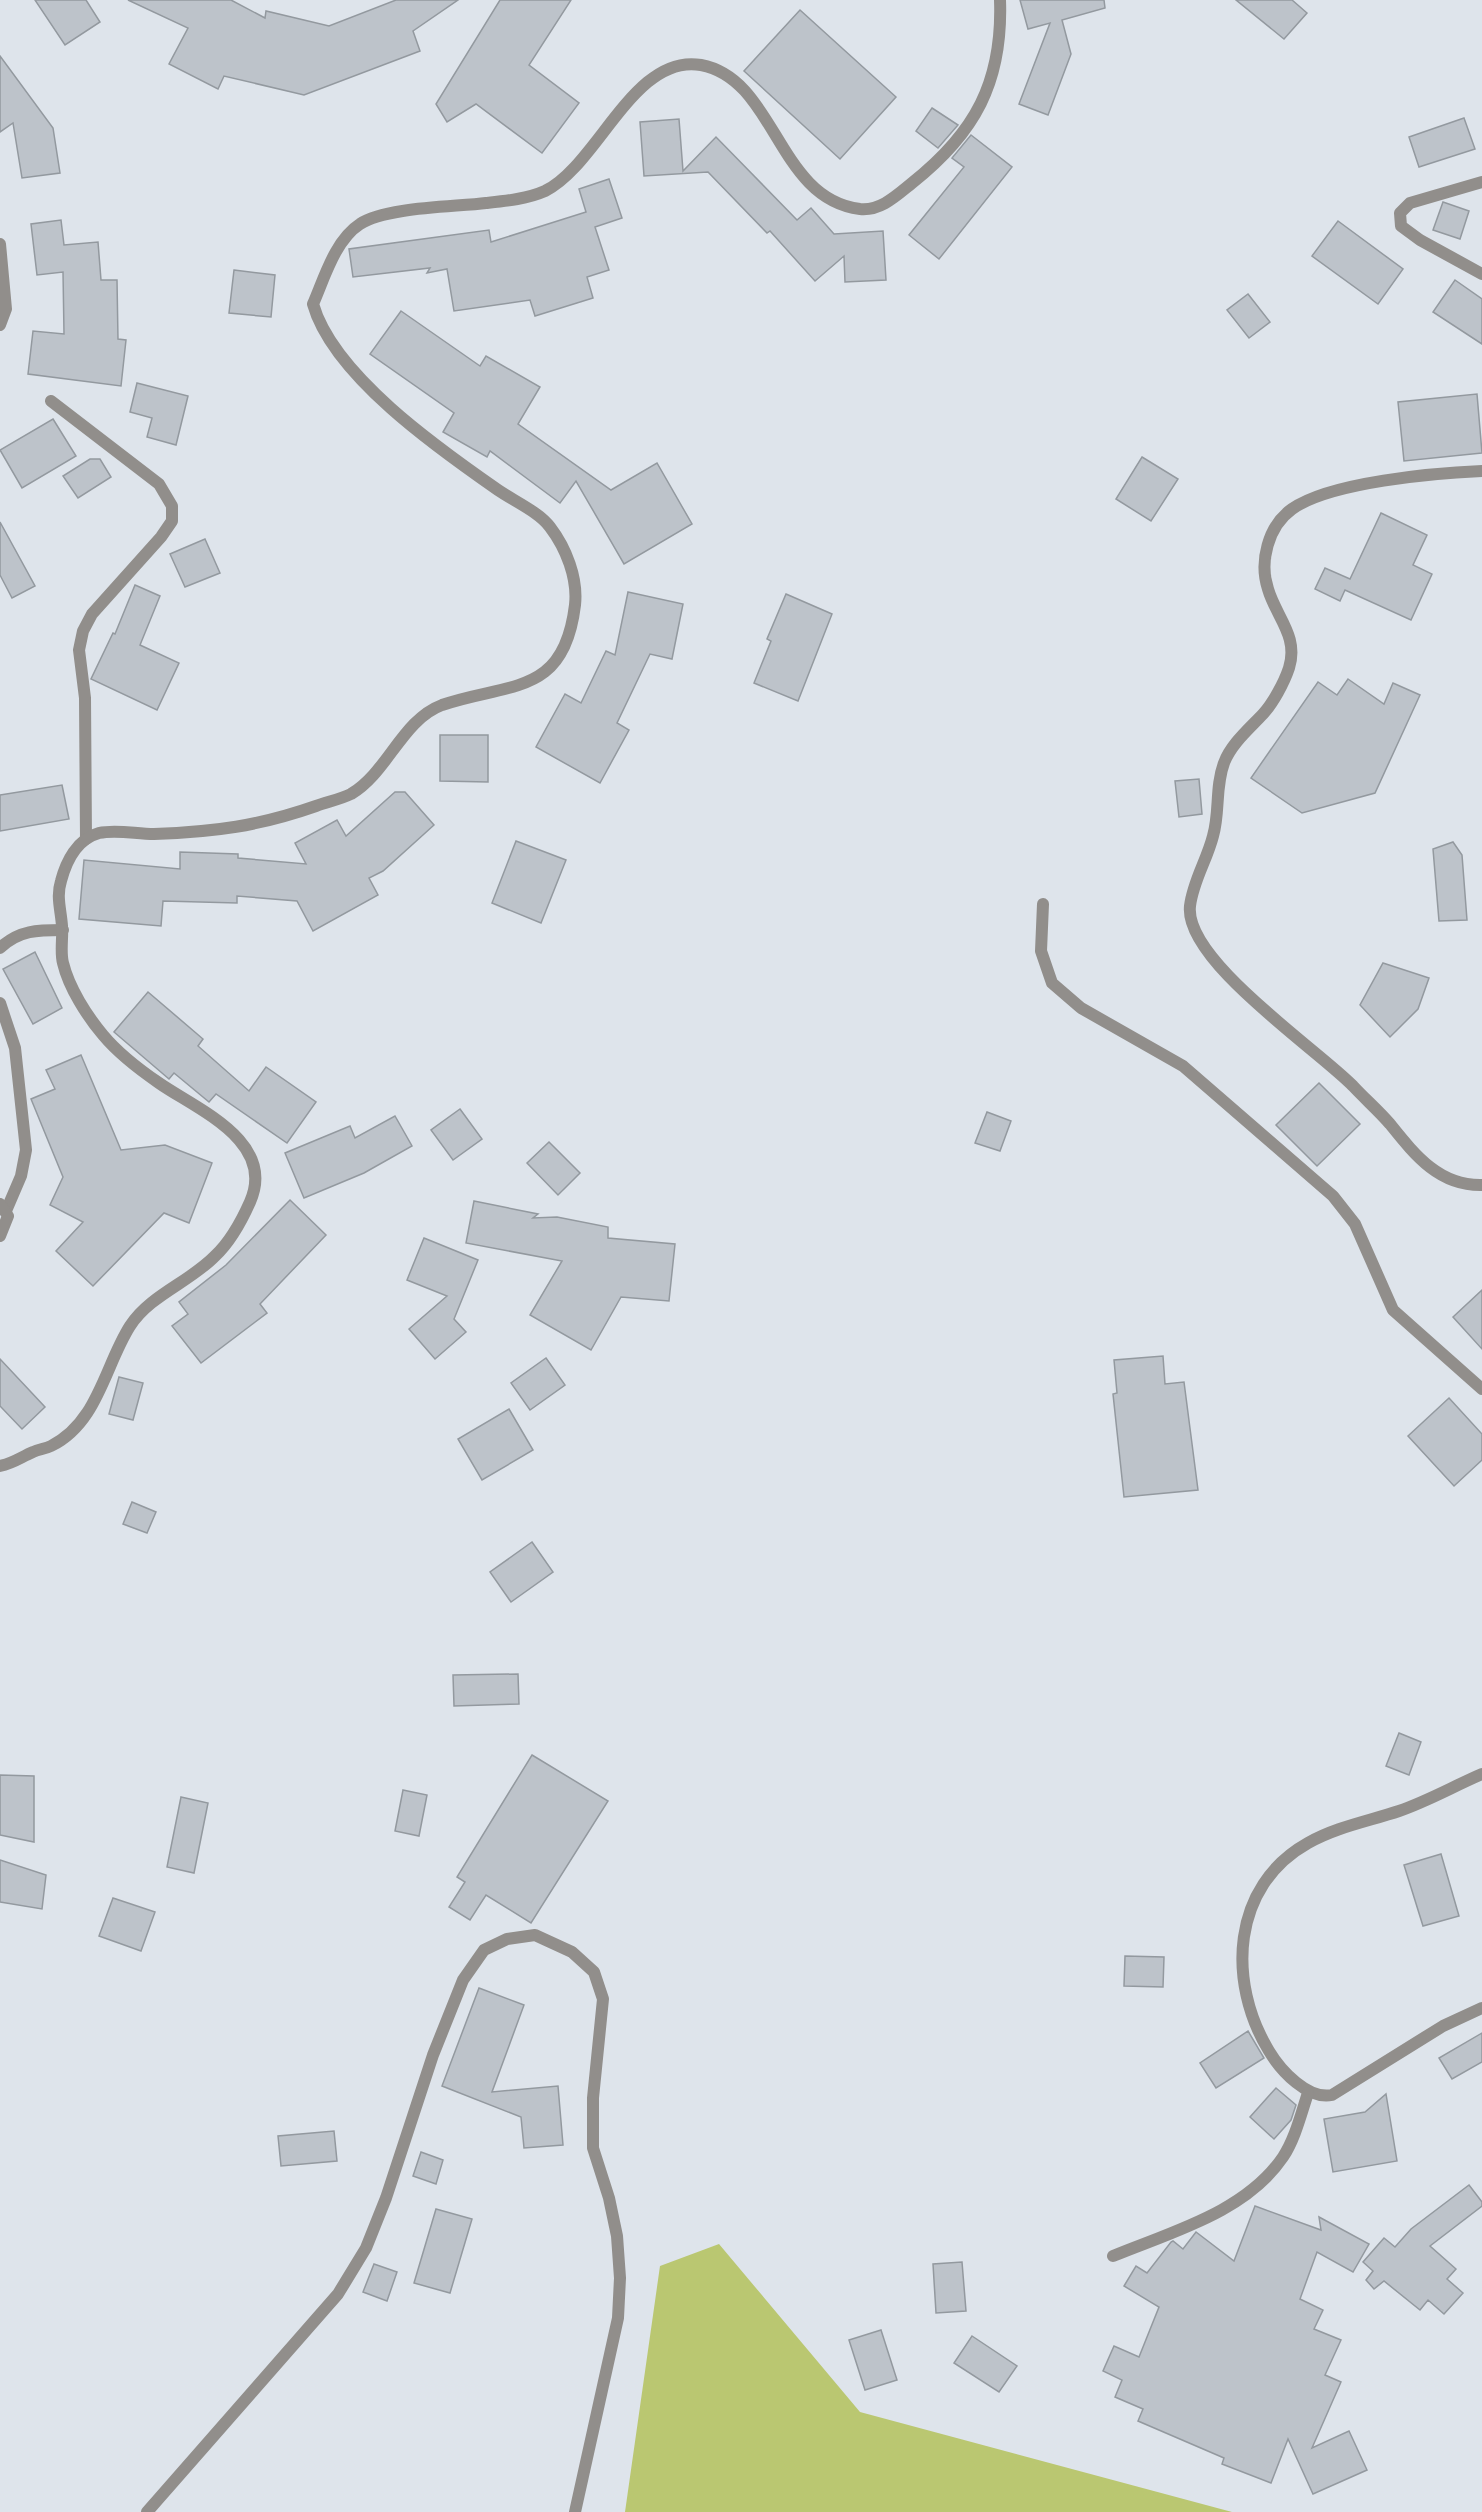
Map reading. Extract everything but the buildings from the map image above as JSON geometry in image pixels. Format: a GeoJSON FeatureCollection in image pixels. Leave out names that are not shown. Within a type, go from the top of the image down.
{"type":"FeatureCollection","features":[{"type":"Feature","properties":{"kind":"street"},"geometry":{"type":"LineString","coordinates":[[0,1466],[16,1462],[33,1452],[53,1446],[81,1421],[99,1394],[120,1342],[137,1316],[216,1256],[253,1197],[254,1172],[245,1148],[234,1135],[214,1116],[154,1080],[104,1036],[77,996],[62,961],[63,930],[57,894],[65,865],[86,839],[99,833],[148,834],[242,828],[352,794],[385,762],[414,724],[438,706],[518,687],[534,679],[557,658],[567,639],[576,601],[569,560],[548,523],[428,440],[367,385],[335,348],[319,325],[313,304],[345,239],[359,224],[381,214],[512,200],[544,191],[570,174],[643,84],[669,68],[699,65],[730,75],[756,106],[798,171],[822,196],[862,209],[886,204],[925,173],[962,137],[985,98],[995,69],[1001,24],[1000,0]]}},
{"type":"Feature","properties":{"kind":"street"},"geometry":{"type":"LineString","coordinates":[[1482,182],[1410,203],[1400,213],[1401,226],[1420,240],[1482,274]]}},
{"type":"Feature","properties":{"kind":"street"},"geometry":{"type":"LineString","coordinates":[[0,244],[6,309],[0,325]]}},
{"type":"Feature","properties":{"kind":"street"},"geometry":{"type":"LineString","coordinates":[[51,401],[159,484],[172,506],[172,521],[161,537],[92,614],[83,632],[79,650],[86,698],[86,839]]}},
{"type":"Feature","properties":{"kind":"street"},"geometry":{"type":"LineString","coordinates":[[1482,471],[1444,472],[1328,492],[1291,510],[1270,536],[1263,564],[1268,591],[1280,611],[1292,644],[1289,668],[1265,712],[1245,732],[1224,761],[1218,788],[1218,813],[1213,837],[1194,887],[1189,908],[1194,929],[1220,965],[1249,997],[1350,1082],[1388,1122],[1414,1156],[1437,1173],[1465,1185],[1482,1185]]}},
{"type":"Feature","properties":{"kind":"street"},"geometry":{"type":"LineString","coordinates":[[1043,904],[1041,951],[1052,983],[1081,1008],[1183,1066],[1333,1196],[1355,1224],[1393,1310],[1482,1389]]}},
{"type":"Feature","properties":{"kind":"street"},"geometry":{"type":"LineString","coordinates":[[0,948],[14,936],[33,930],[63,930]]}},
{"type":"Feature","properties":{"kind":"street"},"geometry":{"type":"LineString","coordinates":[[0,1003],[15,1048],[26,1150],[21,1176],[3,1208],[8,1216],[0,1236]]}},
{"type":"Feature","properties":{"kind":"street"},"geometry":{"type":"LineString","coordinates":[[1482,1774],[1431,1798],[1330,1832],[1307,1843],[1275,1871],[1261,1891],[1241,1940],[1245,1995],[1270,2052],[1308,2093],[1322,2097],[1332,2095],[1443,2026],[1482,2008]]}},
{"type":"Feature","properties":{"kind":"street"},"geometry":{"type":"LineString","coordinates":[[147,2512],[338,2294],[366,2248],[386,2198],[433,2055],[463,1980],[484,1950],[507,1939],[535,1935],[572,1952],[594,1972],[603,1999],[593,2098],[593,2148],[609,2198],[617,2236],[620,2278],[618,2318],[575,2512]]}},
{"type":"Feature","properties":{"kind":"street"},"geometry":{"type":"LineString","coordinates":[[1113,2256],[1213,2215],[1262,2182],[1284,2157],[1308,2093]]}},
{"type":"Feature","properties":{"kind":"green space"},"geometry":{"type":"Polygon","coordinates":[[[719,2244],[860,2412],[1232,2512],[625,2512],[660,2266],[719,2244]]]}}]}
